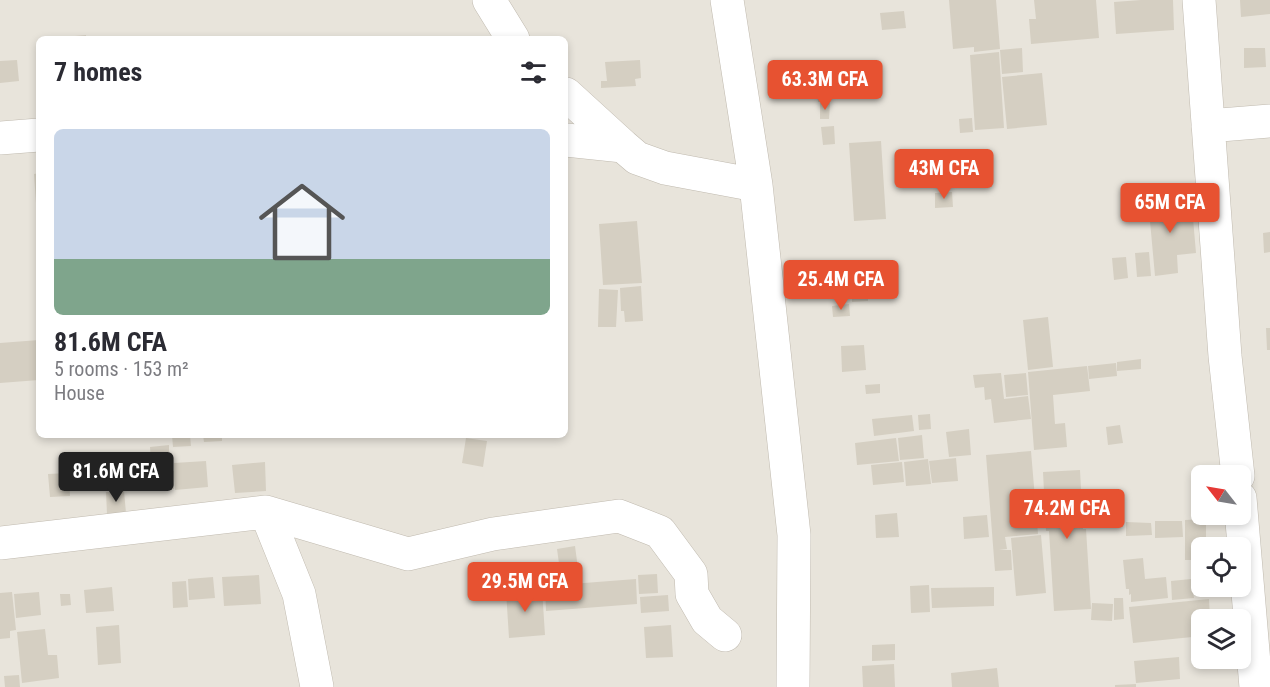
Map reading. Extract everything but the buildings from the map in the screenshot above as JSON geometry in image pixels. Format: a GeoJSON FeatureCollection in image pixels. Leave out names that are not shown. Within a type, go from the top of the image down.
{"type":"FeatureCollection","features":[{"type":"Feature","properties":{"kind":"street"},"geometry":{"type":"LineString","coordinates":[[489,0],[511,36]]}},
{"type":"Feature","properties":{"kind":"street"},"geometry":{"type":"LineString","coordinates":[[727,0],[756,185],[794,535],[793,687]]}},
{"type":"Feature","properties":{"kind":"street"},"geometry":{"type":"LineString","coordinates":[[1199,0],[1225,356],[1237,465]]}},
{"type":"Feature","properties":{"kind":"street"},"geometry":{"type":"LineString","coordinates":[[568,96],[637,158],[665,168],[756,185]]}},
{"type":"Feature","properties":{"kind":"street"},"geometry":{"type":"LineString","coordinates":[[1209,126],[1270,121]]}},
{"type":"Feature","properties":{"kind":"street"},"geometry":{"type":"LineString","coordinates":[[0,138],[36,135]]}},
{"type":"Feature","properties":{"kind":"street"},"geometry":{"type":"LineString","coordinates":[[568,140],[623,146]]}},
{"type":"Feature","properties":{"kind":"street"},"geometry":{"type":"LineString","coordinates":[[0,543],[266,512],[408,554],[493,534],[619,516],[660,532],[691,574],[692,594],[707,620],[726,635]]}},
{"type":"Feature","properties":{"kind":"street"},"geometry":{"type":"LineString","coordinates":[[266,512],[299,594],[317,687]]}},
{"type":"Feature","properties":{"kind":"street"},"geometry":{"type":"LineString","coordinates":[[1256,687],[1257,536]]}},
{"type":"Feature","properties":{"kind":"shaded area"},"geometry":{"type":"Polygon","coordinates":[[[0,0],[1270,0],[1270,687],[0,687],[0,0]]]}}]}
